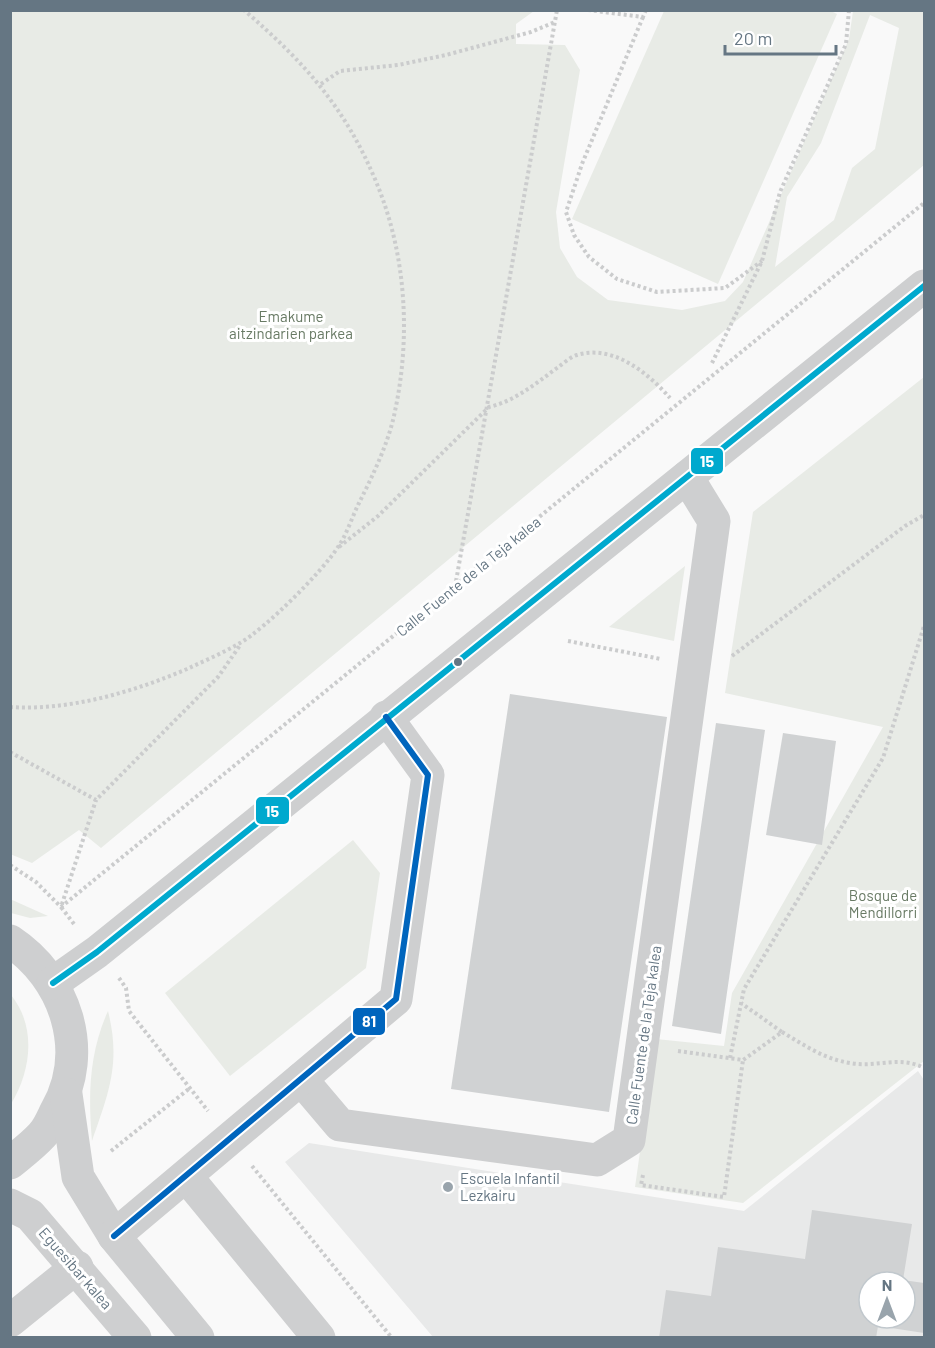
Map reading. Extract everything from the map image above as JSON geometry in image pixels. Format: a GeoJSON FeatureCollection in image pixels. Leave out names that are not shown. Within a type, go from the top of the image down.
{"type":"FeatureCollection","features":[{"type":"Feature","properties":{"kind":"street"},"geometry":{"type":"LineString","coordinates":[[53,983],[97,952],[924,286]]}},
{"type":"Feature","properties":{"kind":"street","name":"Calle Fuente de la Teja kalea"},"geometry":{"type":"LineString","coordinates":[[301,1079],[340,1125],[597,1160],[629,1140],[714,521],[687,477]]}},
{"type":"Feature","properties":{"kind":"street"},"geometry":{"type":"LineString","coordinates":[[114,1236],[396,999],[428,775],[386,717]]}},
{"type":"Feature","properties":{"kind":"street"},"geometry":{"type":"LineString","coordinates":[[10,941],[29,953],[53,983],[68,1018],[72,1056],[66,1094],[78,1177],[114,1236],[198,1338]]}},
{"type":"Feature","properties":{"kind":"street"},"geometry":{"type":"LineString","coordinates":[[10,1163],[43,1134],[66,1094]]}},
{"type":"Feature","properties":{"kind":"street"},"geometry":{"type":"LineString","coordinates":[[186,1176],[319,1338]]}},
{"type":"Feature","properties":{"kind":"street","name":"Eguesibar kalea"},"geometry":{"type":"LineString","coordinates":[[10,1204],[30,1215],[77,1267],[135,1338]]}},
{"type":"Feature","properties":{"kind":"street"},"geometry":{"type":"LineString","coordinates":[[10,1321],[77,1267]]}},
{"type":"Feature","properties":{"kind":"path"},"geometry":{"type":"LineString","coordinates":[[244,10],[283,44],[321,84],[351,132],[377,184],[393,236],[404,297],[403,353],[395,413],[370,481],[338,548]]}},
{"type":"Feature","properties":{"kind":"path"},"geometry":{"type":"LineString","coordinates":[[455,587],[489,408],[557,10]]}},
{"type":"Feature","properties":{"kind":"path"},"geometry":{"type":"LineString","coordinates":[[588,10],[643,17]]}},
{"type":"Feature","properties":{"kind":"path"},"geometry":{"type":"LineString","coordinates":[[646,10],[582,165],[566,212],[574,235],[589,257],[617,279],[657,292],[724,288],[762,261]]}},
{"type":"Feature","properties":{"kind":"path"},"geometry":{"type":"LineString","coordinates":[[712,363],[762,261],[780,192],[846,44],[849,10]]}},
{"type":"Feature","properties":{"kind":"path"},"geometry":{"type":"LineString","coordinates":[[321,84],[340,71],[398,65],[446,55],[531,32],[555,22]]}},
{"type":"Feature","properties":{"kind":"path","name":"Calle Fuente de la Teja kalea"},"geometry":{"type":"LineString","coordinates":[[61,907],[924,203]]}},
{"type":"Feature","properties":{"kind":"path"},"geometry":{"type":"LineString","coordinates":[[10,865],[36,882],[61,907],[96,800],[218,676],[242,642],[294,597],[338,548],[378,516],[489,408],[507,402],[576,355],[601,354],[625,361],[650,375],[670,398]]}},
{"type":"Feature","properties":{"kind":"path"},"geometry":{"type":"LineString","coordinates":[[568,640],[714,669],[905,526],[924,515]]}},
{"type":"Feature","properties":{"kind":"path"},"geometry":{"type":"LineString","coordinates":[[730,1058],[744,989],[883,758],[924,626]]}},
{"type":"Feature","properties":{"kind":"path"},"geometry":{"type":"LineString","coordinates":[[10,706],[30,708],[95,699],[152,684],[242,642]]}},
{"type":"Feature","properties":{"kind":"path"},"geometry":{"type":"LineString","coordinates":[[10,752],[96,800]]}},
{"type":"Feature","properties":{"kind":"path"},"geometry":{"type":"LineString","coordinates":[[741,1003],[820,1055],[852,1064],[913,1061],[924,1068]]}},
{"type":"Feature","properties":{"kind":"path"},"geometry":{"type":"LineString","coordinates":[[642,1047],[743,1060],[782,1032]]}},
{"type":"Feature","properties":{"kind":"path"},"geometry":{"type":"LineString","coordinates":[[643,1174],[641,1185],[724,1197],[743,1060]]}},
{"type":"Feature","properties":{"kind":"shaded area","name":"Escuela Infantil Lezkairu"},"geometry":{"type":"Polygon","coordinates":[[[918,1071],[924,1080],[924,1337],[433,1337],[285,1162],[309,1143],[744,1211],[918,1071]]]}},
{"type":"Feature","properties":{"kind":"green space","name":"Emakume aitzindarien parkea"},"geometry":{"type":"Polygon","coordinates":[[[11,10],[534,11],[516,24],[516,44],[565,45],[580,70],[556,212],[560,248],[577,277],[608,300],[682,310],[725,301],[743,282],[849,39],[853,11],[924,11],[924,165],[101,848],[79,830],[32,863],[10,854],[11,10]],[[870,15],[821,143],[787,197],[775,267],[834,220],[852,168],[875,149],[899,28],[870,15]]]}},
{"type":"Feature","properties":{"kind":"green space"},"geometry":{"type":"Polygon","coordinates":[[[829,10],[837,14],[718,284],[572,219],[664,11],[829,10]]]}},
{"type":"Feature","properties":{"kind":"green space","name":"Bosque de Mendillorri"},"geometry":{"type":"Polygon","coordinates":[[[924,377],[924,1061],[743,1203],[635,1187],[656,1039],[724,1046],[732,993],[883,727],[725,693],[753,512],[924,377]]]}},
{"type":"Feature","properties":{"kind":"green space"},"geometry":{"type":"Polygon","coordinates":[[[685,566],[674,641],[609,627],[685,566]]]}},
{"type":"Feature","properties":{"kind":"green space"},"geometry":{"type":"Polygon","coordinates":[[[353,840],[380,873],[366,968],[230,1076],[165,993],[353,840]]]}},
{"type":"Feature","properties":{"kind":"green space"},"geometry":{"type":"Polygon","coordinates":[[[10,899],[48,916],[30,918],[11,913],[10,899]]]}},
{"type":"Feature","properties":{"kind":"green space"},"geometry":{"type":"Polygon","coordinates":[[[11,995],[25,1021],[28,1049],[23,1078],[11,1104],[11,995]]]}},
{"type":"Feature","properties":{"kind":"green space"},"geometry":{"type":"Polygon","coordinates":[[[108,1011],[112,1030],[113,1062],[108,1092],[92,1141],[91,1074],[97,1043],[108,1011]]]}},
{"type":"Feature","properties":{"kind":"building"},"geometry":{"type":"Polygon","coordinates":[[[510,694],[667,717],[609,1112],[451,1089],[510,694]]]}},
{"type":"Feature","properties":{"kind":"building"},"geometry":{"type":"Polygon","coordinates":[[[716,723],[765,730],[721,1034],[672,1026],[716,723]]]}},
{"type":"Feature","properties":{"kind":"building"},"geometry":{"type":"Polygon","coordinates":[[[783,733],[836,741],[822,845],[766,835],[783,733]]]}},
{"type":"Feature","properties":{"kind":"building"},"geometry":{"type":"Polygon","coordinates":[[[812,1210],[912,1224],[905,1270],[857,1270],[857,1330],[877,1330],[876,1338],[659,1338],[666,1290],[711,1296],[718,1247],[805,1259],[812,1210]]]}},
{"type":"Feature","properties":{"kind":"building"},"geometry":{"type":"Polygon","coordinates":[[[917,1282],[924,1283],[924,1333],[904,1330],[917,1330],[917,1282]]]}},
{"type":"Feature","properties":{"kind":"transit line","name":"15"},"geometry":{"type":"LineString","coordinates":[[53,983],[97,952],[924,286]]}},
{"type":"Feature","properties":{"kind":"transit line","name":"81"},"geometry":{"type":"LineString","coordinates":[[114,1236],[396,999],[428,775],[386,717]]}},
{"type":"Feature","properties":{"kind":"place","name":"Escuela Infantil Lezkairu"},"geometry":{"type":"Point","coordinates":[448,1187]}}]}
